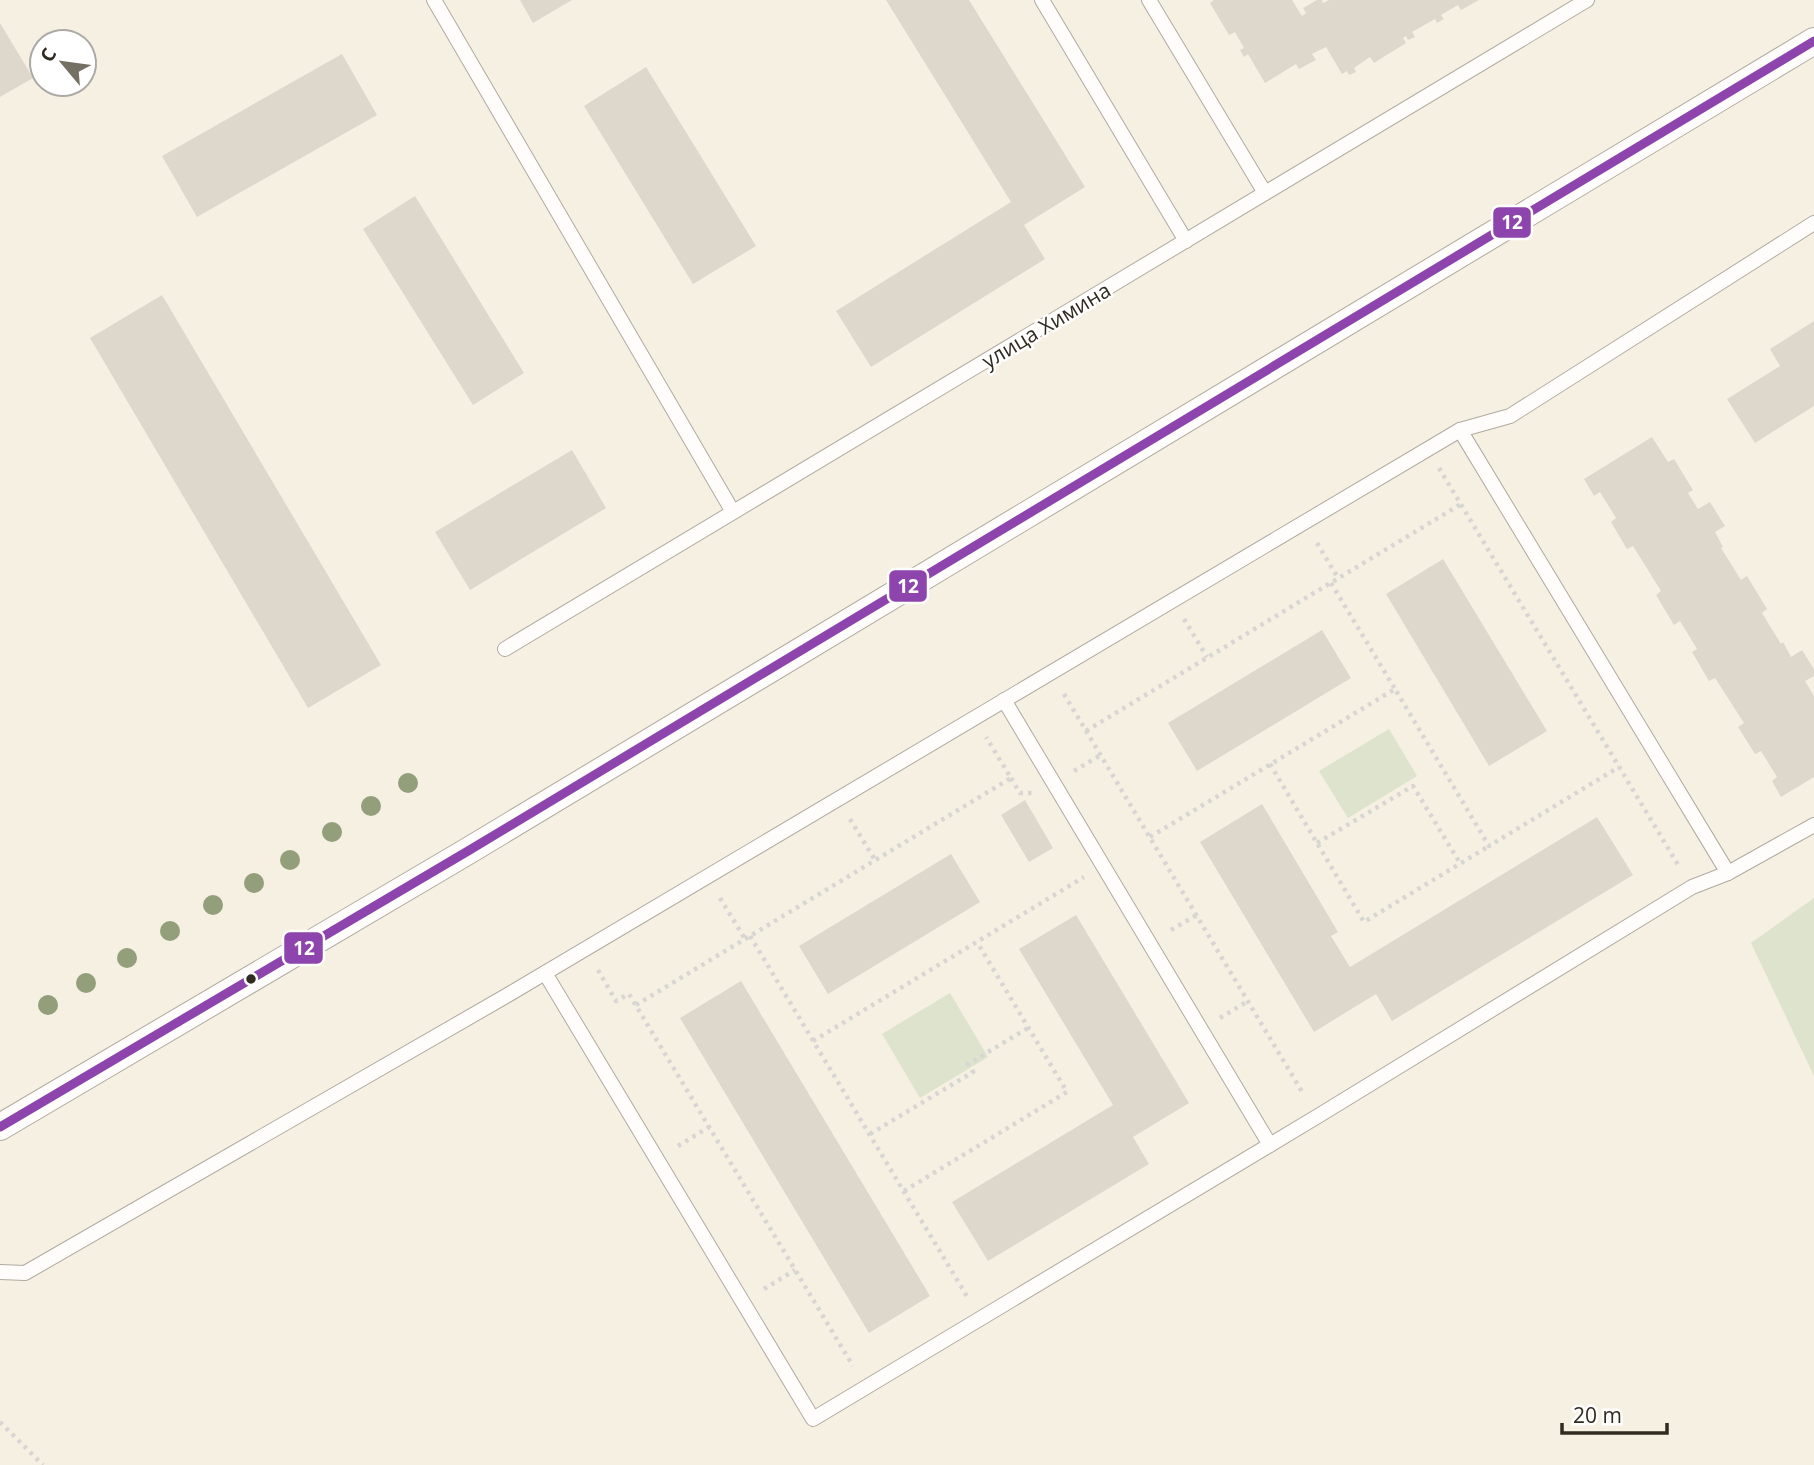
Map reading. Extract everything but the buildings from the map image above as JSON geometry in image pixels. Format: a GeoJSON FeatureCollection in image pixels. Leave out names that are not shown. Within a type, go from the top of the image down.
{"type":"FeatureCollection","features":[{"type":"Feature","properties":{"kind":"street"},"geometry":{"type":"LineString","coordinates":[[0,1127],[468,851],[1814,41]]}},
{"type":"Feature","properties":{"kind":"lane"},"geometry":{"type":"LineString","coordinates":[[434,0],[733,512]]}},
{"type":"Feature","properties":{"kind":"lane"},"geometry":{"type":"LineString","coordinates":[[1042,0],[1186,241]]}},
{"type":"Feature","properties":{"kind":"lane"},"geometry":{"type":"LineString","coordinates":[[1149,0],[1265,193]]}},
{"type":"Feature","properties":{"kind":"lane","name":"улица Химина"},"geometry":{"type":"LineString","coordinates":[[505,649],[1587,0]]}},
{"type":"Feature","properties":{"kind":"lane"},"geometry":{"type":"LineString","coordinates":[[0,1272],[25,1273],[545,973],[1460,430],[1510,416],[1814,223]]}},
{"type":"Feature","properties":{"kind":"lane"},"geometry":{"type":"LineString","coordinates":[[1460,430],[1728,873]]}},
{"type":"Feature","properties":{"kind":"lane"},"geometry":{"type":"LineString","coordinates":[[1004,701],[1269,1145]]}},
{"type":"Feature","properties":{"kind":"lane"},"geometry":{"type":"LineString","coordinates":[[545,973],[813,1419],[1318,1116],[1692,887],[1728,873],[1814,825]]}},
{"type":"Feature","properties":{"kind":"path"},"geometry":{"type":"LineString","coordinates":[[1428,449],[1692,887]]}},
{"type":"Feature","properties":{"kind":"path"},"geometry":{"type":"LineString","coordinates":[[1086,731],[1461,504]]}},
{"type":"Feature","properties":{"kind":"path"},"geometry":{"type":"LineString","coordinates":[[1304,522],[1338,578]]}},
{"type":"Feature","properties":{"kind":"path"},"geometry":{"type":"LineString","coordinates":[[1331,583],[1489,846]]}},
{"type":"Feature","properties":{"kind":"path"},"geometry":{"type":"LineString","coordinates":[[1173,600],[1207,657]]}},
{"type":"Feature","properties":{"kind":"path"},"geometry":{"type":"LineString","coordinates":[[1051,672],[1318,1116]]}},
{"type":"Feature","properties":{"kind":"path"},"geometry":{"type":"LineString","coordinates":[[1150,837],[1395,689]]}},
{"type":"Feature","properties":{"kind":"path"},"geometry":{"type":"LineString","coordinates":[[636,1005],[1011,778],[974,718]]}},
{"type":"Feature","properties":{"kind":"path"},"geometry":{"type":"LineString","coordinates":[[1270,764],[1364,922],[1619,767]]}},
{"type":"Feature","properties":{"kind":"path"},"geometry":{"type":"LineString","coordinates":[[1317,844],[1413,786],[1460,863]]}},
{"type":"Feature","properties":{"kind":"path"},"geometry":{"type":"LineString","coordinates":[[839,799],[875,860]]}},
{"type":"Feature","properties":{"kind":"path"},"geometry":{"type":"LineString","coordinates":[[813,1041],[1087,875]]}},
{"type":"Feature","properties":{"kind":"path"},"geometry":{"type":"LineString","coordinates":[[707,877],[813,1041],[980,1319]]}},
{"type":"Feature","properties":{"kind":"path"},"geometry":{"type":"LineString","coordinates":[[904,1191],[1067,1093],[977,942]]}},
{"type":"Feature","properties":{"kind":"path"},"geometry":{"type":"LineString","coordinates":[[585,949],[616,1001],[629,993],[866,1388]]}},
{"type":"Feature","properties":{"kind":"path"},"geometry":{"type":"LineString","coordinates":[[870,1135],[973,1072],[968,1064],[1028,1028]]}},
{"type":"Feature","properties":{"kind":"path"},"geometry":{"type":"LineString","coordinates":[[656,1159],[709,1127]]}},
{"type":"Feature","properties":{"kind":"path"},"geometry":{"type":"LineString","coordinates":[[742,1302],[795,1270]]}},
{"type":"Feature","properties":{"kind":"path"},"geometry":{"type":"LineString","coordinates":[[0,1422],[43,1465]]}},
{"type":"Feature","properties":{"kind":"green space"},"geometry":{"type":"Polygon","coordinates":[[[1389,729],[1417,776],[1348,818],[1319,771],[1389,729]]]}},
{"type":"Feature","properties":{"kind":"green space"},"geometry":{"type":"Polygon","coordinates":[[[1814,898],[1814,1076],[1751,943],[1814,898]]]}},
{"type":"Feature","properties":{"kind":"green space"},"geometry":{"type":"Polygon","coordinates":[[[950,993],[988,1057],[920,1098],[882,1034],[950,993]]]}},
{"type":"Feature","properties":{"kind":"transit line","name":"12"},"geometry":{"type":"LineString","coordinates":[[0,1127],[468,851],[1814,41]]}}]}
